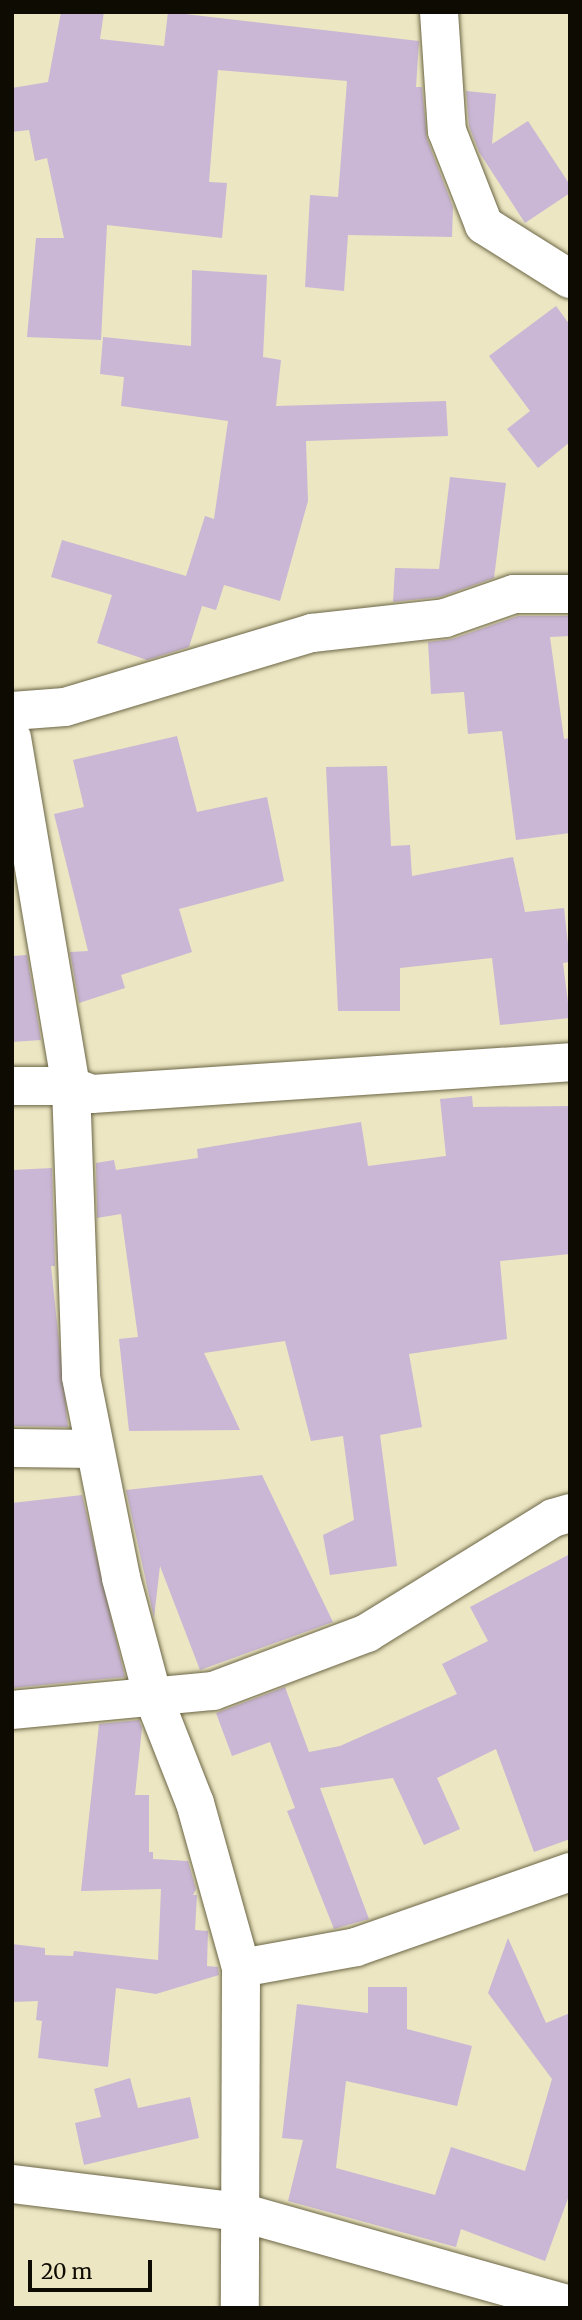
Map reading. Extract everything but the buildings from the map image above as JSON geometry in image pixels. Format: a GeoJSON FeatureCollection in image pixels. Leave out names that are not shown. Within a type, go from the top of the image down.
{"type":"FeatureCollection","features":[{"type":"Feature","properties":{"kind":"street"},"geometry":{"type":"LineString","coordinates":[[439,12],[447,131],[484,225],[570,279]]}},
{"type":"Feature","properties":{"kind":"street"},"geometry":{"type":"LineString","coordinates":[[12,711],[65,708],[312,632],[445,618],[513,593],[570,594]]}},
{"type":"Feature","properties":{"kind":"street"},"geometry":{"type":"LineString","coordinates":[[12,738],[71,1086],[81,1377],[121,1578],[152,1694],[195,1803],[241,1968],[240,2308]]}},
{"type":"Feature","properties":{"kind":"street"},"geometry":{"type":"LineString","coordinates":[[12,1086],[71,1086],[92,1094],[570,1062]]}},
{"type":"Feature","properties":{"kind":"street"},"geometry":{"type":"LineString","coordinates":[[12,1448],[95,1450]]}},
{"type":"Feature","properties":{"kind":"street"},"geometry":{"type":"LineString","coordinates":[[12,1710],[152,1694],[212,1691],[368,1633],[553,1518],[570,1513]]}},
{"type":"Feature","properties":{"kind":"street"},"geometry":{"type":"LineString","coordinates":[[241,1968],[356,1948],[570,1872]]}},
{"type":"Feature","properties":{"kind":"street"},"geometry":{"type":"LineString","coordinates":[[12,2185],[240,2212],[570,2305]]}}]}
